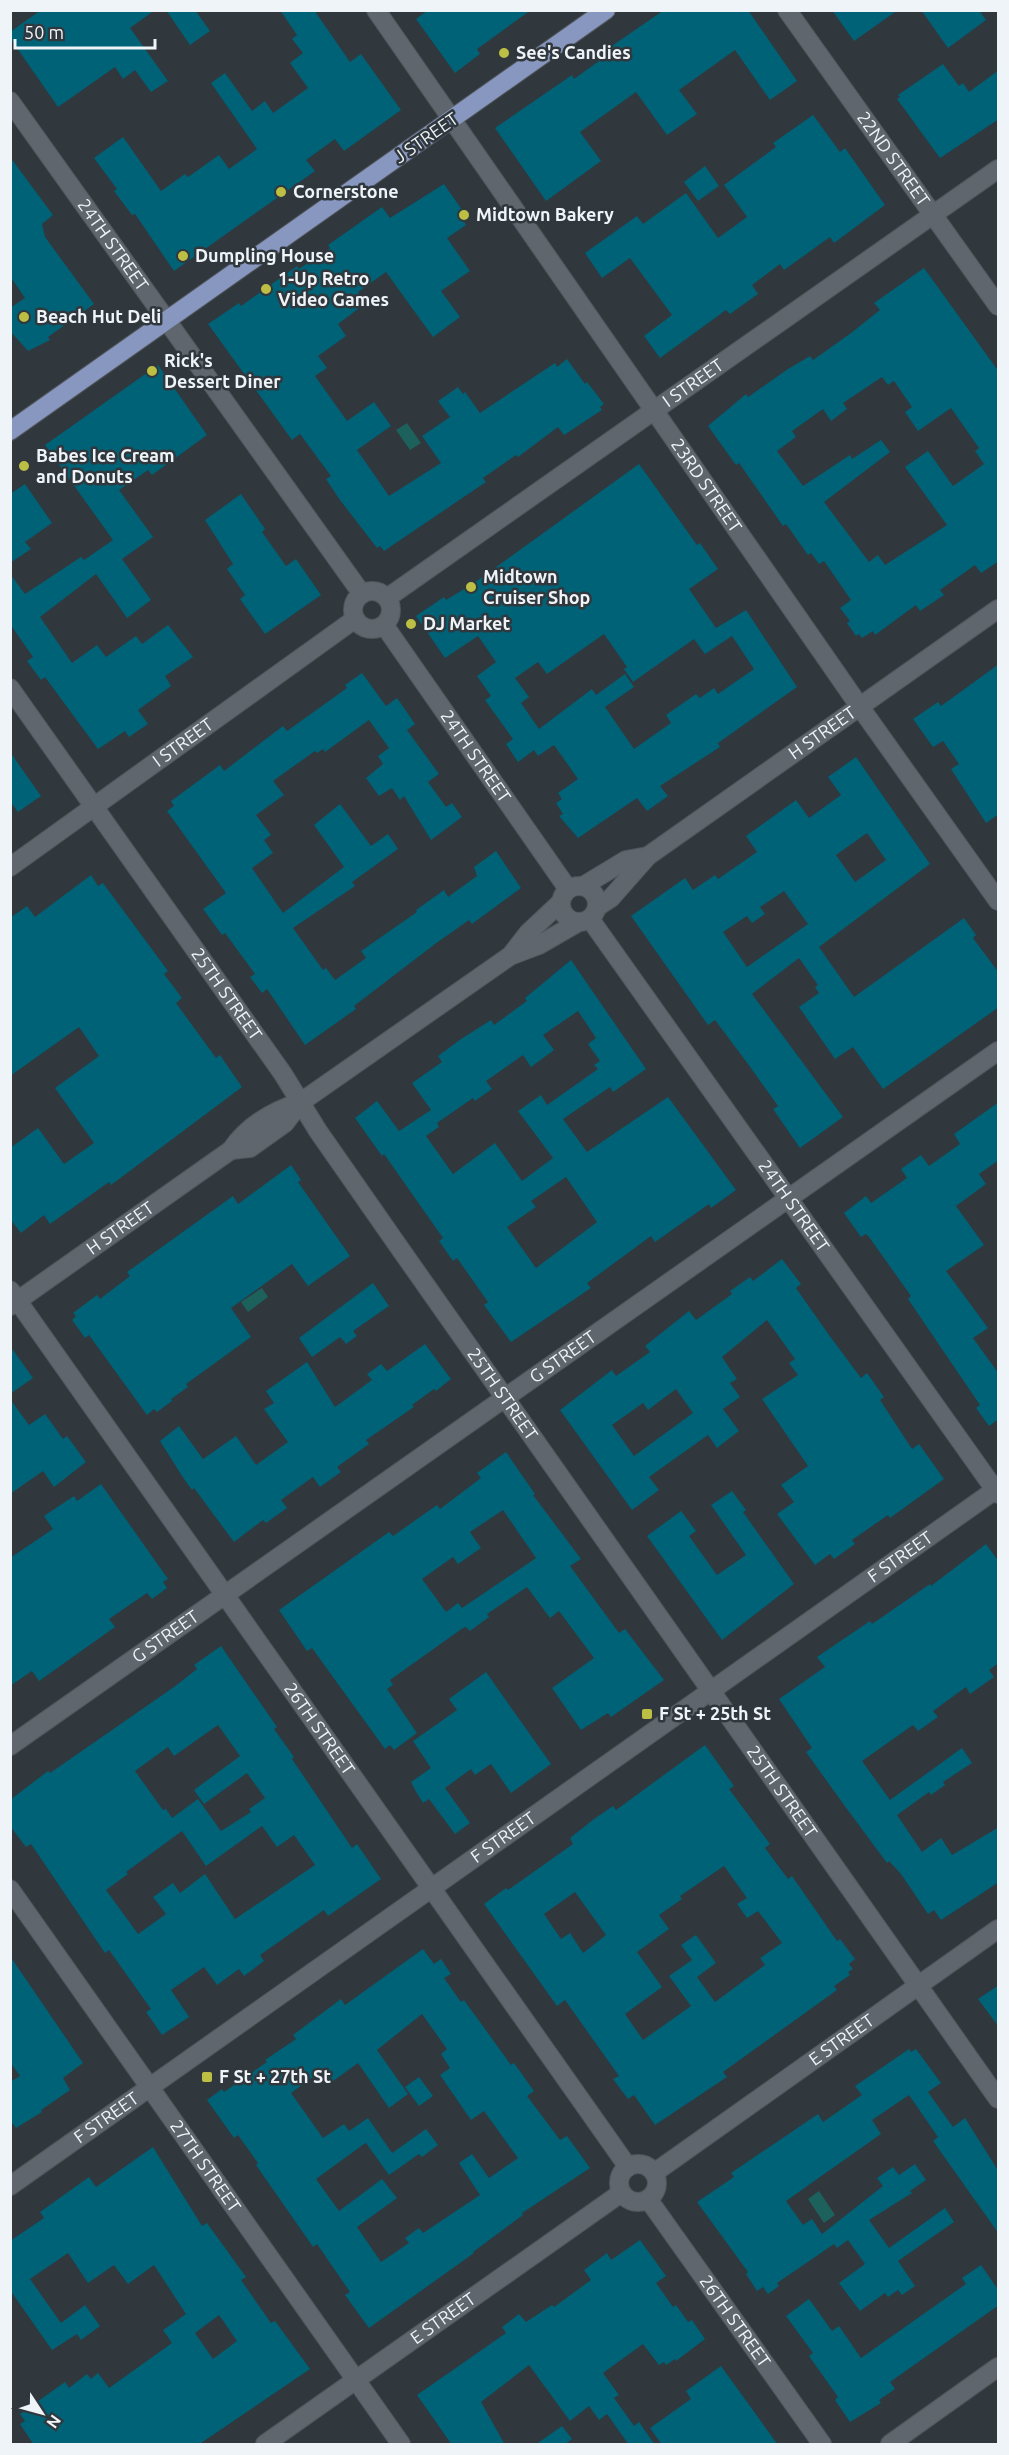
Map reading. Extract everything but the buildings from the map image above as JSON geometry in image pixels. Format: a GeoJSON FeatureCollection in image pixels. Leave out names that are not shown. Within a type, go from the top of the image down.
{"type":"FeatureCollection","features":[{"type":"Feature","properties":{"kind":"main road","name":"J STREET"},"geometry":{"type":"LineString","coordinates":[[10,431],[606,10]]}},
{"type":"Feature","properties":{"kind":"street","name":"23RD STREET"},"geometry":{"type":"LineString","coordinates":[[376,10],[860,707],[999,901]]}},
{"type":"Feature","properties":{"kind":"street","name":"22ND STREET"},"geometry":{"type":"LineString","coordinates":[[787,10],[999,306]]}},
{"type":"Feature","properties":{"kind":"street","name":"24TH STREET"},"geometry":{"type":"LineString","coordinates":[[10,101],[362,594]]}},
{"type":"Feature","properties":{"kind":"street","name":"I STREET"},"geometry":{"type":"LineString","coordinates":[[387,598],[999,169]]}},
{"type":"Feature","properties":{"kind":"street"},"geometry":{"type":"LineString","coordinates":[[374,591],[387,598],[391,614],[384,625],[372,629],[365,628],[355,620],[354,605],[362,594],[374,591]]}},
{"type":"Feature","properties":{"kind":"street","name":"H STREET"},"geometry":{"type":"LineString","coordinates":[[13,1299],[231,1150],[242,1134],[275,1110],[301,1102],[510,956],[539,945],[588,916],[611,898],[648,856],[999,609]]}},
{"type":"Feature","properties":{"kind":"street","name":"I STREET"},"geometry":{"type":"LineString","coordinates":[[10,867],[355,620]]}},
{"type":"Feature","properties":{"kind":"street","name":"24TH STREET"},"geometry":{"type":"LineString","coordinates":[[384,625],[571,892]]}},
{"type":"Feature","properties":{"kind":"street","name":"25TH STREET"},"geometry":{"type":"LineString","coordinates":[[10,688],[999,2099]]}},
{"type":"Feature","properties":{"kind":"street","name":"H STREET"},"geometry":{"type":"LineString","coordinates":[[510,956],[528,933],[571,892],[626,860],[648,856]]}},
{"type":"Feature","properties":{"kind":"street"},"geometry":{"type":"LineString","coordinates":[[571,892],[593,892],[588,916],[563,914],[571,892]]}},
{"type":"Feature","properties":{"kind":"street","name":"24TH STREET"},"geometry":{"type":"LineString","coordinates":[[588,916],[998,1491]]}},
{"type":"Feature","properties":{"kind":"street","name":"G STREET"},"geometry":{"type":"LineString","coordinates":[[10,1746],[999,1051]]}},
{"type":"Feature","properties":{"kind":"street","name":"26TH STREET"},"geometry":{"type":"LineString","coordinates":[[13,1299],[225,1595],[628,2167]]}},
{"type":"Feature","properties":{"kind":"street","name":"F STREET"},"geometry":{"type":"LineString","coordinates":[[10,2186],[711,1689],[998,1491]]}},
{"type":"Feature","properties":{"kind":"street","name":"27TH STREET"},"geometry":{"type":"LineString","coordinates":[[10,1889],[400,2445]]}},
{"type":"Feature","properties":{"kind":"street","name":"E STREET"},"geometry":{"type":"LineString","coordinates":[[654,2173],[999,1929]]}},
{"type":"Feature","properties":{"kind":"street"},"geometry":{"type":"LineString","coordinates":[[642,2164],[654,2173],[656,2187],[648,2199],[633,2202],[621,2193],[619,2178],[628,2167],[642,2164]]}},
{"type":"Feature","properties":{"kind":"street","name":"E STREET"},"geometry":{"type":"LineString","coordinates":[[265,2445],[621,2193]]}},
{"type":"Feature","properties":{"kind":"street","name":"26TH STREET"},"geometry":{"type":"LineString","coordinates":[[648,2199],[822,2445]]}},
{"type":"Feature","properties":{"kind":"street"},"geometry":{"type":"LineString","coordinates":[[890,2445],[999,2367]]}},
{"type":"Feature","properties":{"kind":"shaded area"},"geometry":{"type":"Polygon","coordinates":[[[407,423],[421,443],[410,450],[396,430],[407,423]]]}},
{"type":"Feature","properties":{"kind":"shaded area"},"geometry":{"type":"Polygon","coordinates":[[[262,1288],[268,1297],[248,1312],[241,1302],[262,1288]]]}},
{"type":"Feature","properties":{"kind":"shaded area"},"geometry":{"type":"Polygon","coordinates":[[[819,2191],[835,2215],[824,2223],[808,2199],[819,2191]]]}},
{"type":"Feature","properties":{"kind":"place","name":"See's Candies"},"geometry":{"type":"Point","coordinates":[504,53]}},
{"type":"Feature","properties":{"kind":"place","name":"Cornerstone"},"geometry":{"type":"Point","coordinates":[281,192]}},
{"type":"Feature","properties":{"kind":"place","name":"Midtown Bakery"},"geometry":{"type":"Point","coordinates":[464,215]}},
{"type":"Feature","properties":{"kind":"place","name":"Dumpling House"},"geometry":{"type":"Point","coordinates":[183,256]}},
{"type":"Feature","properties":{"kind":"place","name":"1-Up Retro Video Games"},"geometry":{"type":"Point","coordinates":[266,289]}},
{"type":"Feature","properties":{"kind":"place","name":"Beach Hut Deli"},"geometry":{"type":"Point","coordinates":[24,317]}},
{"type":"Feature","properties":{"kind":"place","name":"Rick's Dessert Diner"},"geometry":{"type":"Point","coordinates":[152,371]}},
{"type":"Feature","properties":{"kind":"place","name":"Babes Ice Cream and Donuts"},"geometry":{"type":"Point","coordinates":[24,466]}},
{"type":"Feature","properties":{"kind":"place","name":"Midtown Cruiser Shop"},"geometry":{"type":"Point","coordinates":[471,587]}},
{"type":"Feature","properties":{"kind":"place","name":"DJ Market"},"geometry":{"type":"Point","coordinates":[411,624]}},
{"type":"Feature","properties":{"kind":"place","name":"F St + 25th St"},"geometry":{"type":"Point","coordinates":[647,1714]}},
{"type":"Feature","properties":{"kind":"place","name":"F St + 27th St"},"geometry":{"type":"Point","coordinates":[207,2077]}}]}
